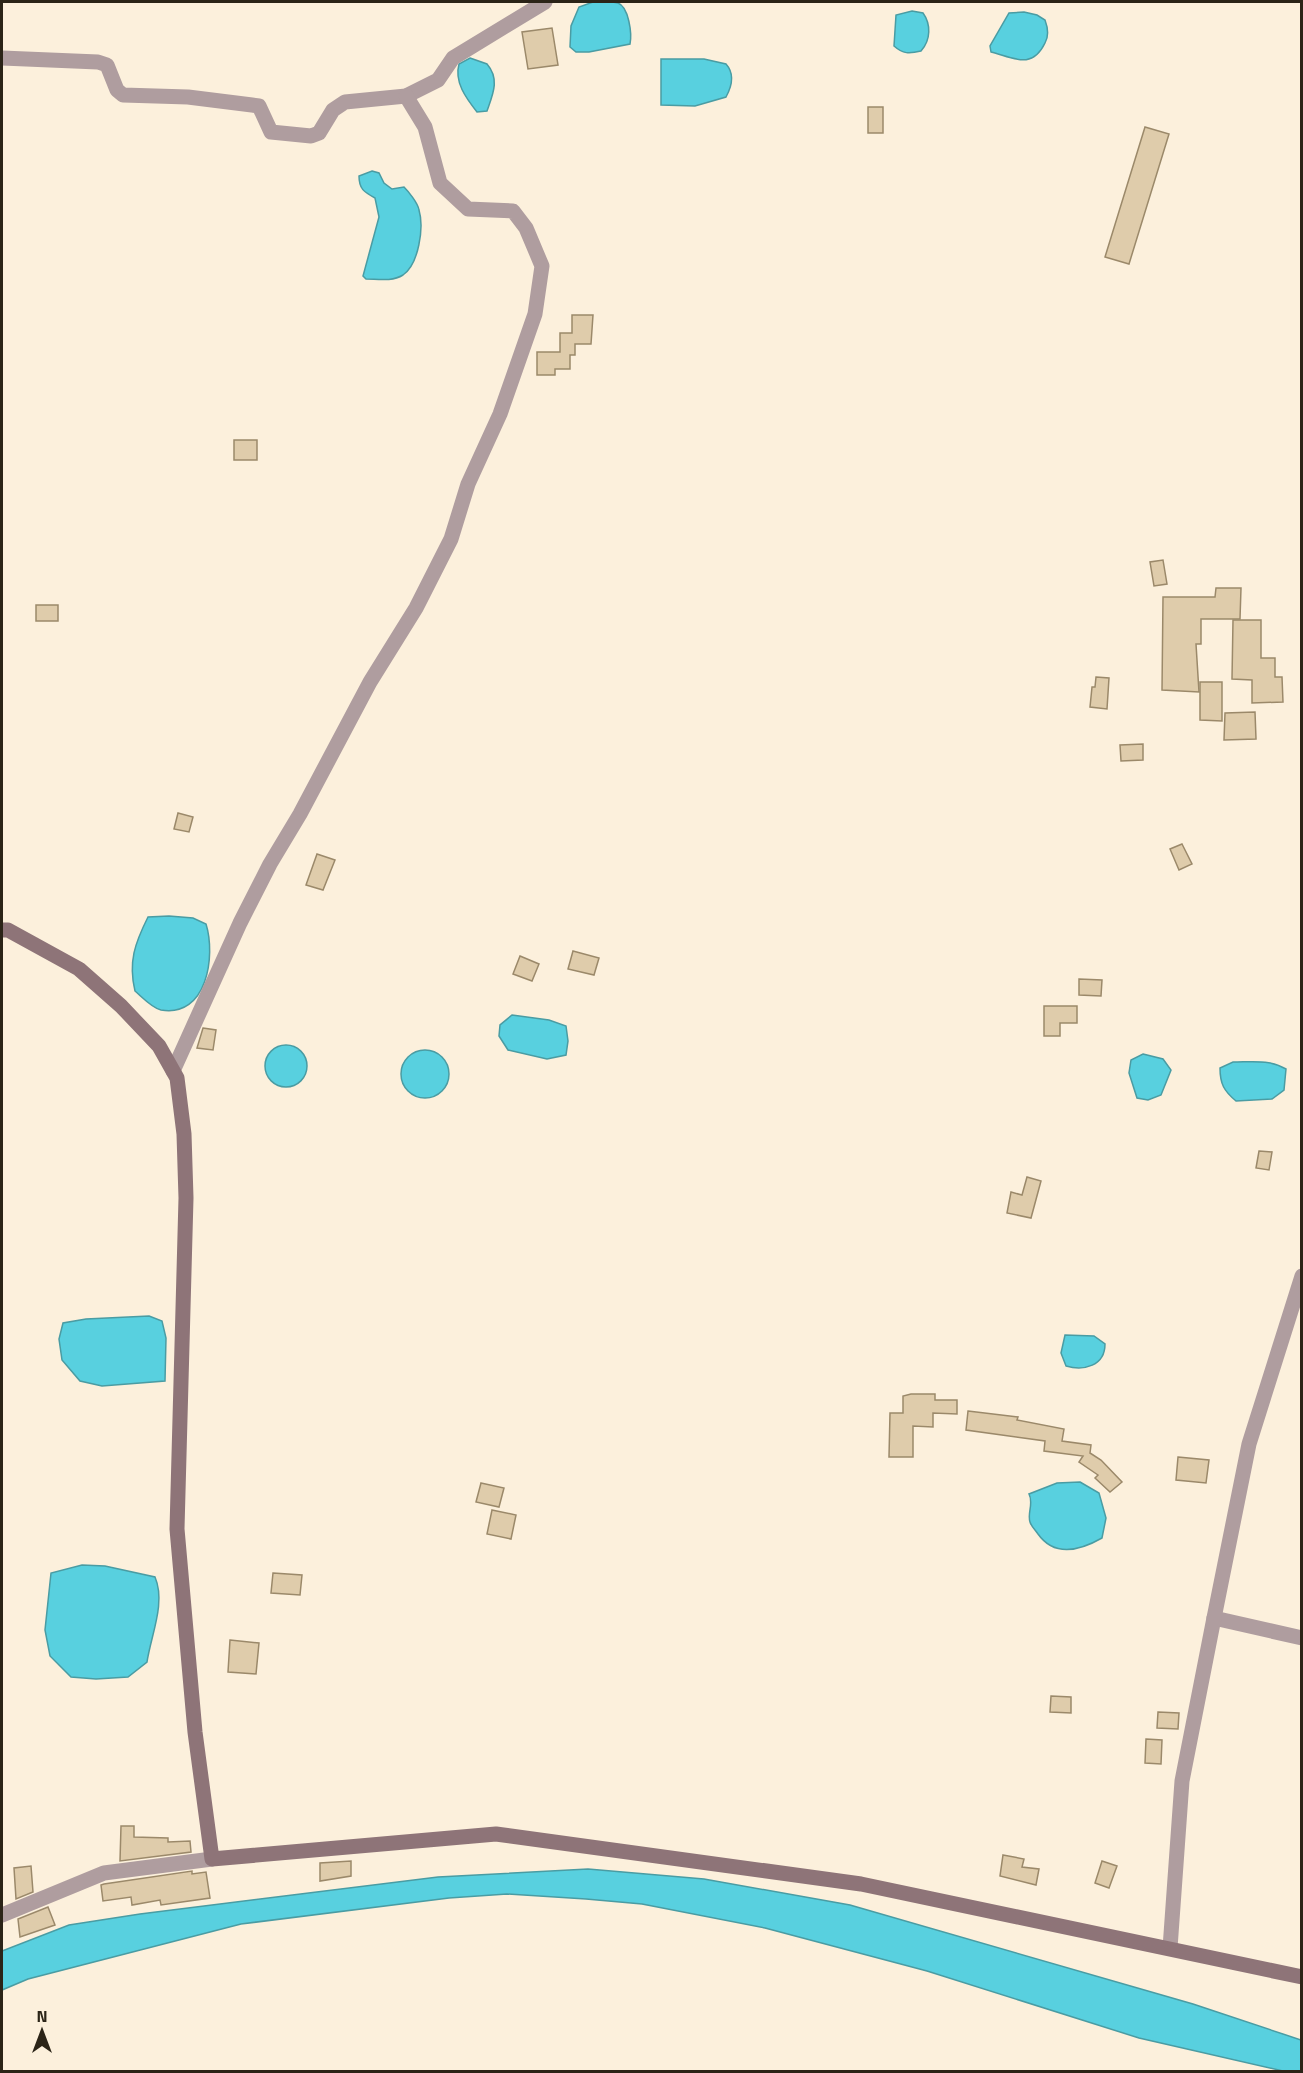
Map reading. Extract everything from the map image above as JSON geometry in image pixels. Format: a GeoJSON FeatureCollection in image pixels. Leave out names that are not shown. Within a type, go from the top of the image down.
{"type":"FeatureCollection","features":[{"type":"Feature","properties":{"kind":"main road"},"geometry":{"type":"LineString","coordinates":[[2,930],[8,930],[79,969],[121,1006],[159,1046],[177,1078],[184,1134],[186,1198],[177,1529],[195,1732],[212,1859],[496,1834],[861,1884],[1302,1977]]}},
{"type":"Feature","properties":{"kind":"street"},"geometry":{"type":"LineString","coordinates":[[2,58],[98,62],[107,65],[112,72],[117,90],[123,95],[188,97],[259,106],[271,132],[311,136],[319,133],[333,110],[345,102],[406,96],[438,80],[453,58],[545,2]]}},
{"type":"Feature","properties":{"kind":"street"},"geometry":{"type":"LineString","coordinates":[[173,1071],[240,923],[270,864],[300,814],[370,682],[416,608],[451,539],[468,484],[500,414],[535,314],[542,266],[526,228],[513,211],[468,209],[440,183],[425,127],[406,96]]}},
{"type":"Feature","properties":{"kind":"street"},"geometry":{"type":"LineString","coordinates":[[1170,1948],[1182,1781],[1214,1618],[1249,1444],[1302,1276]]}},
{"type":"Feature","properties":{"kind":"street"},"geometry":{"type":"LineString","coordinates":[[1214,1618],[1302,1638]]}},
{"type":"Feature","properties":{"kind":"street"},"geometry":{"type":"LineString","coordinates":[[2,1915],[104,1873],[212,1859]]}},
{"type":"Feature","properties":{"kind":"water"},"geometry":{"type":"Polygon","coordinates":[[[593,2],[612,2],[622,6],[629,21],[630,44],[589,52],[576,52],[570,47],[571,26],[579,7],[593,2]]]}},
{"type":"Feature","properties":{"kind":"water"},"geometry":{"type":"Polygon","coordinates":[[[912,11],[923,13],[929,32],[927,42],[921,51],[906,53],[894,46],[896,15],[912,11]]]}},
{"type":"Feature","properties":{"kind":"water"},"geometry":{"type":"Polygon","coordinates":[[[1024,12],[1037,15],[1045,20],[1047,38],[1040,51],[1034,57],[1022,60],[991,52],[990,46],[1009,13],[1024,12]]]}},
{"type":"Feature","properties":{"kind":"water"},"geometry":{"type":"Polygon","coordinates":[[[470,58],[487,64],[493,75],[494,87],[487,111],[477,112],[465,95],[458,77],[459,64],[470,58]]]}},
{"type":"Feature","properties":{"kind":"water"},"geometry":{"type":"Polygon","coordinates":[[[661,59],[704,59],[726,64],[731,72],[732,80],[726,97],[695,106],[661,105],[661,59]]]}},
{"type":"Feature","properties":{"kind":"water"},"geometry":{"type":"Polygon","coordinates":[[[372,171],[379,173],[384,183],[392,189],[404,187],[419,210],[421,226],[419,245],[413,263],[403,275],[394,279],[366,279],[363,276],[379,217],[375,198],[363,190],[359,176],[372,171]]]}},
{"type":"Feature","properties":{"kind":"water"},"geometry":{"type":"Polygon","coordinates":[[[148,917],[193,918],[206,924],[210,952],[204,982],[198,995],[189,1004],[177,1010],[161,1010],[151,1005],[135,991],[132,971],[136,944],[148,917]]]}},
{"type":"Feature","properties":{"kind":"water"},"geometry":{"type":"Polygon","coordinates":[[[512,1015],[549,1020],[566,1026],[568,1041],[566,1055],[547,1059],[508,1050],[499,1036],[500,1025],[512,1015]]]}},
{"type":"Feature","properties":{"kind":"water"},"geometry":{"type":"Polygon","coordinates":[[[286,1045],[301,1051],[307,1066],[301,1081],[286,1087],[271,1081],[265,1066],[271,1051],[286,1045]]]}},
{"type":"Feature","properties":{"kind":"water"},"geometry":{"type":"Polygon","coordinates":[[[420,1050],[430,1050],[442,1057],[449,1069],[449,1079],[442,1091],[430,1098],[420,1098],[405,1087],[401,1079],[401,1069],[412,1054],[420,1050]]]}},
{"type":"Feature","properties":{"kind":"water"},"geometry":{"type":"Polygon","coordinates":[[[1143,1054],[1163,1059],[1171,1070],[1161,1095],[1148,1100],[1137,1098],[1129,1073],[1131,1060],[1143,1054]]]}},
{"type":"Feature","properties":{"kind":"water"},"geometry":{"type":"Polygon","coordinates":[[[1233,1062],[1267,1062],[1286,1069],[1284,1090],[1272,1099],[1236,1101],[1228,1094],[1220,1074],[1220,1068],[1233,1062]]]}},
{"type":"Feature","properties":{"kind":"water"},"geometry":{"type":"Polygon","coordinates":[[[149,1316],[162,1321],[166,1338],[165,1381],[102,1386],[80,1381],[62,1360],[59,1339],[63,1323],[86,1319],[149,1316]]]}},
{"type":"Feature","properties":{"kind":"water"},"geometry":{"type":"Polygon","coordinates":[[[1065,1335],[1094,1336],[1105,1344],[1101,1357],[1097,1362],[1086,1367],[1066,1366],[1061,1353],[1065,1335]]]}},
{"type":"Feature","properties":{"kind":"water"},"geometry":{"type":"Polygon","coordinates":[[[1080,1482],[1099,1493],[1106,1518],[1102,1538],[1086,1546],[1068,1550],[1060,1549],[1045,1542],[1031,1524],[1029,1494],[1057,1483],[1080,1482]]]}},
{"type":"Feature","properties":{"kind":"water"},"geometry":{"type":"Polygon","coordinates":[[[82,1565],[105,1566],[155,1577],[159,1597],[157,1619],[147,1662],[128,1677],[96,1679],[71,1677],[50,1656],[45,1630],[51,1573],[82,1565]]]}},
{"type":"Feature","properties":{"kind":"water"},"geometry":{"type":"Polygon","coordinates":[[[588,1869],[704,1879],[850,1905],[1193,2004],[1301,2040],[1301,2071],[1283,2071],[1139,2038],[927,1971],[765,1928],[642,1904],[507,1894],[449,1898],[241,1924],[28,1979],[2,1990],[2,1951],[69,1925],[438,1877],[588,1869]]]}},
{"type":"Feature","properties":{"kind":"building"},"geometry":{"type":"Polygon","coordinates":[[[552,28],[558,65],[528,69],[522,32],[552,28]]]}},
{"type":"Feature","properties":{"kind":"building"},"geometry":{"type":"Polygon","coordinates":[[[868,107],[883,107],[883,133],[868,133],[868,107]]]}},
{"type":"Feature","properties":{"kind":"building"},"geometry":{"type":"Polygon","coordinates":[[[1145,127],[1169,134],[1129,264],[1105,257],[1145,127]]]}},
{"type":"Feature","properties":{"kind":"building"},"geometry":{"type":"Polygon","coordinates":[[[572,315],[593,315],[591,344],[575,344],[575,355],[570,355],[570,369],[555,369],[555,375],[537,375],[537,352],[560,352],[560,333],[572,333],[572,315]]]}},
{"type":"Feature","properties":{"kind":"building"},"geometry":{"type":"Polygon","coordinates":[[[234,440],[257,440],[257,460],[234,460],[234,440]]]}},
{"type":"Feature","properties":{"kind":"building"},"geometry":{"type":"Polygon","coordinates":[[[1163,560],[1167,584],[1154,586],[1150,562],[1163,560]]]}},
{"type":"Feature","properties":{"kind":"building"},"geometry":{"type":"Polygon","coordinates":[[[1216,588],[1241,588],[1240,619],[1201,619],[1201,644],[1196,644],[1199,692],[1162,690],[1163,597],[1215,597],[1216,588]]]}},
{"type":"Feature","properties":{"kind":"building"},"geometry":{"type":"Polygon","coordinates":[[[36,605],[58,605],[58,621],[36,621],[36,605]]]}},
{"type":"Feature","properties":{"kind":"building"},"geometry":{"type":"Polygon","coordinates":[[[1233,620],[1261,620],[1261,658],[1275,658],[1275,677],[1282,677],[1283,702],[1252,703],[1252,680],[1232,679],[1233,620]]]}},
{"type":"Feature","properties":{"kind":"building"},"geometry":{"type":"Polygon","coordinates":[[[1096,677],[1109,678],[1107,709],[1090,707],[1092,687],[1095,687],[1096,677]]]}},
{"type":"Feature","properties":{"kind":"building"},"geometry":{"type":"Polygon","coordinates":[[[1200,682],[1222,682],[1222,721],[1200,720],[1200,682]]]}},
{"type":"Feature","properties":{"kind":"building"},"geometry":{"type":"Polygon","coordinates":[[[1255,712],[1256,739],[1224,740],[1225,713],[1255,712]]]}},
{"type":"Feature","properties":{"kind":"building"},"geometry":{"type":"Polygon","coordinates":[[[1143,744],[1143,760],[1121,761],[1120,745],[1143,744]]]}},
{"type":"Feature","properties":{"kind":"building"},"geometry":{"type":"Polygon","coordinates":[[[178,813],[193,817],[189,832],[174,829],[178,813]]]}},
{"type":"Feature","properties":{"kind":"building"},"geometry":{"type":"Polygon","coordinates":[[[1182,844],[1192,864],[1179,870],[1170,849],[1182,844]]]}},
{"type":"Feature","properties":{"kind":"building"},"geometry":{"type":"Polygon","coordinates":[[[317,854],[335,860],[323,890],[306,885],[317,854]]]}},
{"type":"Feature","properties":{"kind":"building"},"geometry":{"type":"Polygon","coordinates":[[[573,951],[599,958],[594,975],[568,969],[573,951]]]}},
{"type":"Feature","properties":{"kind":"building"},"geometry":{"type":"Polygon","coordinates":[[[520,956],[539,964],[532,981],[513,974],[520,956]]]}},
{"type":"Feature","properties":{"kind":"building"},"geometry":{"type":"Polygon","coordinates":[[[1079,979],[1102,980],[1101,996],[1079,995],[1079,979]]]}},
{"type":"Feature","properties":{"kind":"building"},"geometry":{"type":"Polygon","coordinates":[[[1044,1006],[1077,1006],[1077,1023],[1060,1023],[1060,1036],[1044,1036],[1044,1006]]]}},
{"type":"Feature","properties":{"kind":"building"},"geometry":{"type":"Polygon","coordinates":[[[203,1028],[216,1030],[213,1050],[197,1048],[203,1028]]]}},
{"type":"Feature","properties":{"kind":"building"},"geometry":{"type":"Polygon","coordinates":[[[1259,1151],[1272,1152],[1269,1170],[1256,1168],[1259,1151]]]}},
{"type":"Feature","properties":{"kind":"building"},"geometry":{"type":"Polygon","coordinates":[[[1027,1177],[1041,1181],[1031,1218],[1007,1213],[1011,1192],[1022,1195],[1027,1177]]]}},
{"type":"Feature","properties":{"kind":"building"},"geometry":{"type":"Polygon","coordinates":[[[935,1394],[935,1400],[957,1400],[957,1414],[933,1413],[933,1427],[913,1426],[913,1457],[889,1457],[890,1413],[903,1413],[903,1396],[935,1394]]]}},
{"type":"Feature","properties":{"kind":"building"},"geometry":{"type":"Polygon","coordinates":[[[968,1411],[1018,1417],[1017,1420],[1064,1429],[1062,1441],[1091,1445],[1090,1453],[1101,1460],[1122,1482],[1110,1492],[1095,1478],[1098,1475],[1079,1462],[1083,1456],[1044,1451],[1045,1441],[966,1430],[968,1411]]]}},
{"type":"Feature","properties":{"kind":"building"},"geometry":{"type":"Polygon","coordinates":[[[1178,1457],[1209,1460],[1206,1483],[1176,1480],[1178,1457]]]}},
{"type":"Feature","properties":{"kind":"building"},"geometry":{"type":"Polygon","coordinates":[[[481,1483],[504,1488],[499,1507],[476,1502],[481,1483]]]}},
{"type":"Feature","properties":{"kind":"building"},"geometry":{"type":"Polygon","coordinates":[[[492,1510],[516,1515],[511,1539],[487,1534],[492,1510]]]}},
{"type":"Feature","properties":{"kind":"building"},"geometry":{"type":"Polygon","coordinates":[[[273,1573],[302,1575],[300,1595],[271,1593],[273,1573]]]}},
{"type":"Feature","properties":{"kind":"building"},"geometry":{"type":"Polygon","coordinates":[[[230,1640],[259,1643],[256,1674],[228,1672],[230,1640]]]}},
{"type":"Feature","properties":{"kind":"building"},"geometry":{"type":"Polygon","coordinates":[[[1051,1696],[1071,1697],[1071,1713],[1050,1712],[1051,1696]]]}},
{"type":"Feature","properties":{"kind":"building"},"geometry":{"type":"Polygon","coordinates":[[[1158,1712],[1179,1713],[1178,1729],[1157,1728],[1158,1712]]]}},
{"type":"Feature","properties":{"kind":"building"},"geometry":{"type":"Polygon","coordinates":[[[1146,1739],[1162,1740],[1161,1764],[1145,1763],[1146,1739]]]}},
{"type":"Feature","properties":{"kind":"building"},"geometry":{"type":"Polygon","coordinates":[[[121,1826],[134,1826],[134,1837],[168,1838],[168,1842],[190,1841],[191,1852],[120,1861],[121,1826]]]}},
{"type":"Feature","properties":{"kind":"building"},"geometry":{"type":"Polygon","coordinates":[[[1003,1855],[1024,1859],[1022,1867],[1039,1869],[1036,1885],[1000,1876],[1003,1855]]]}},
{"type":"Feature","properties":{"kind":"building"},"geometry":{"type":"Polygon","coordinates":[[[351,1861],[351,1876],[320,1881],[320,1863],[351,1861]]]}},
{"type":"Feature","properties":{"kind":"building"},"geometry":{"type":"Polygon","coordinates":[[[1102,1861],[1117,1866],[1109,1888],[1095,1883],[1102,1861]]]}},
{"type":"Feature","properties":{"kind":"building"},"geometry":{"type":"Polygon","coordinates":[[[31,1866],[33,1892],[16,1899],[14,1868],[31,1866]]]}},
{"type":"Feature","properties":{"kind":"building"},"geometry":{"type":"Polygon","coordinates":[[[192,1871],[192,1874],[206,1872],[210,1898],[161,1905],[160,1900],[132,1905],[131,1897],[103,1901],[101,1885],[192,1871]]]}},
{"type":"Feature","properties":{"kind":"building"},"geometry":{"type":"Polygon","coordinates":[[[48,1907],[55,1925],[20,1937],[18,1919],[48,1907]]]}}]}
